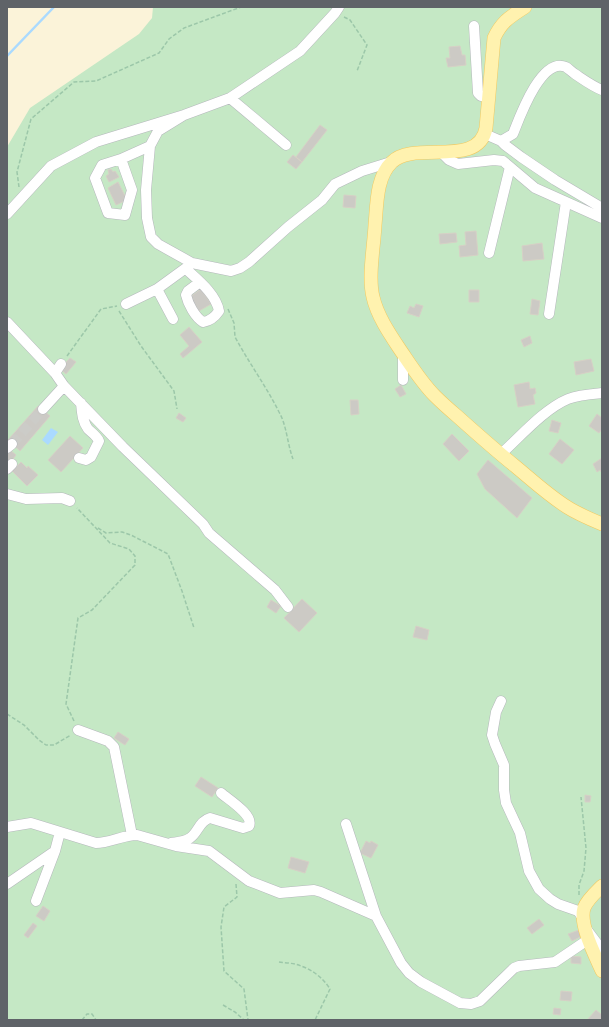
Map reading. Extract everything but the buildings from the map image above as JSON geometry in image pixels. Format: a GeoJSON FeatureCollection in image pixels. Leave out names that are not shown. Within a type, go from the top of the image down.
{"type":"FeatureCollection","features":[{"type":"Feature","properties":{"kind":"main road"},"geometry":{"type":"LineString","coordinates":[[525,7],[505,20],[494,38],[489,98],[485,134],[483,139],[476,146],[465,150],[399,156],[391,162],[384,172],[378,192],[371,271],[373,297],[385,328],[435,396],[501,454],[567,507],[602,524]]}},
{"type":"Feature","properties":{"kind":"main road"},"geometry":{"type":"LineString","coordinates":[[602,886],[586,904],[584,909],[584,924],[602,971]]}},
{"type":"Feature","properties":{"kind":"street"},"geometry":{"type":"LineString","coordinates":[[7,214],[51,166],[96,142],[184,115],[230,98],[300,51],[337,10]]}},
{"type":"Feature","properties":{"kind":"street"},"geometry":{"type":"LineString","coordinates":[[474,26],[478,93],[481,96],[489,98]]}},
{"type":"Feature","properties":{"kind":"street"},"geometry":{"type":"LineString","coordinates":[[501,141],[513,134],[526,101],[538,81],[552,68],[557,66],[565,67],[586,82],[602,90]]}},
{"type":"Feature","properties":{"kind":"street"},"geometry":{"type":"LineString","coordinates":[[230,98],[286,145]]}},
{"type":"Feature","properties":{"kind":"street"},"geometry":{"type":"LineString","coordinates":[[184,115],[158,132],[150,146],[146,190],[148,218],[152,237],[158,244],[189,266],[200,282]]}},
{"type":"Feature","properties":{"kind":"street"},"geometry":{"type":"LineString","coordinates":[[485,134],[501,141],[521,157],[555,180],[602,208]]}},
{"type":"Feature","properties":{"kind":"street"},"geometry":{"type":"LineString","coordinates":[[120,159],[132,190],[125,214],[108,213],[95,178],[102,165],[150,146]]}},
{"type":"Feature","properties":{"kind":"street"},"geometry":{"type":"LineString","coordinates":[[442,153],[449,160],[458,164],[494,160],[502,161],[534,188],[602,218]]}},
{"type":"Feature","properties":{"kind":"street"},"geometry":{"type":"LineString","coordinates":[[121,305],[157,289],[189,266],[231,271],[240,268],[322,200],[335,184],[362,170],[391,162]]}},
{"type":"Feature","properties":{"kind":"street"},"geometry":{"type":"LineString","coordinates":[[489,252],[510,167]]}},
{"type":"Feature","properties":{"kind":"street"},"geometry":{"type":"LineString","coordinates":[[549,314],[566,202]]}},
{"type":"Feature","properties":{"kind":"street"},"geometry":{"type":"LineString","coordinates":[[157,289],[173,319]]}},
{"type":"Feature","properties":{"kind":"street"},"geometry":{"type":"LineString","coordinates":[[7,322],[55,373],[64,386],[123,447],[203,524],[209,533],[275,590],[288,607]]}},
{"type":"Feature","properties":{"kind":"street"},"geometry":{"type":"LineString","coordinates":[[403,354],[403,380]]}},
{"type":"Feature","properties":{"kind":"street"},"geometry":{"type":"LineString","coordinates":[[55,373],[61,364]]}},
{"type":"Feature","properties":{"kind":"street"},"geometry":{"type":"LineString","coordinates":[[43,409],[64,386]]}},
{"type":"Feature","properties":{"kind":"street"},"geometry":{"type":"LineString","coordinates":[[501,454],[547,412],[559,404],[570,398],[602,394]]}},
{"type":"Feature","properties":{"kind":"street"},"geometry":{"type":"LineString","coordinates":[[79,458],[86,460],[91,457],[99,441],[83,421],[81,403]]}},
{"type":"Feature","properties":{"kind":"street"},"geometry":{"type":"LineString","coordinates":[[7,494],[26,499],[62,498],[70,501]]}},
{"type":"Feature","properties":{"kind":"street"},"geometry":{"type":"LineString","coordinates":[[501,701],[496,712],[492,735],[504,765],[504,790],[506,803],[520,833],[529,871],[539,889],[584,924],[602,950]]}},
{"type":"Feature","properties":{"kind":"street"},"geometry":{"type":"LineString","coordinates":[[78,730],[108,741],[114,747],[132,835]]}},
{"type":"Feature","properties":{"kind":"street"},"geometry":{"type":"LineString","coordinates":[[166,844],[186,840],[193,836],[205,820],[210,818],[243,828],[249,826],[250,819],[247,814],[221,794]]}},
{"type":"Feature","properties":{"kind":"street"},"geometry":{"type":"LineString","coordinates":[[7,827],[31,823],[96,843],[107,842],[132,835],[144,836],[166,844],[210,851],[249,881],[276,892],[280,893],[314,890],[376,916]]}},
{"type":"Feature","properties":{"kind":"street"},"geometry":{"type":"LineString","coordinates":[[346,824],[376,916],[401,963],[409,973],[421,982],[440,993],[465,1004],[480,1001],[514,968],[519,966],[556,962],[584,924]]}},
{"type":"Feature","properties":{"kind":"street"},"geometry":{"type":"LineString","coordinates":[[36,901],[55,851],[60,832]]}},
{"type":"Feature","properties":{"kind":"street"},"geometry":{"type":"LineString","coordinates":[[7,884],[55,851]]}},
{"type":"Feature","properties":{"kind":"path"},"geometry":{"type":"LineString","coordinates":[[21,199],[17,172],[31,119],[74,82],[96,81],[159,53],[169,39],[184,28],[241,7]]}},
{"type":"Feature","properties":{"kind":"path"},"geometry":{"type":"LineString","coordinates":[[337,10],[350,20],[367,45],[357,71]]}},
{"type":"Feature","properties":{"kind":"path"},"geometry":{"type":"LineString","coordinates":[[61,364],[101,309],[121,305],[141,346],[174,391],[177,408]]}},
{"type":"Feature","properties":{"kind":"path"},"geometry":{"type":"LineString","coordinates":[[227,306],[234,323],[235,337],[280,413],[286,429],[289,448],[293,459]]}},
{"type":"Feature","properties":{"kind":"path"},"geometry":{"type":"LineString","coordinates":[[7,714],[24,725],[46,745],[54,745],[78,730],[66,704],[78,618],[92,610],[134,565],[136,556],[129,549],[110,543],[70,501]]}},
{"type":"Feature","properties":{"kind":"path"},"geometry":{"type":"LineString","coordinates":[[96,527],[106,533],[122,532],[131,534],[168,554],[194,628]]}},
{"type":"Feature","properties":{"kind":"path"},"geometry":{"type":"LineString","coordinates":[[581,797],[586,848],[584,871],[579,885],[584,924]]}},
{"type":"Feature","properties":{"kind":"path"},"geometry":{"type":"LineString","coordinates":[[236,881],[237,897],[224,907],[221,927],[224,971],[244,989],[248,1020]]}},
{"type":"Feature","properties":{"kind":"path"},"geometry":{"type":"LineString","coordinates":[[279,962],[301,966],[316,974],[330,989],[315,1020]]}},
{"type":"Feature","properties":{"kind":"path"},"geometry":{"type":"LineString","coordinates":[[223,1005],[236,1012],[244,1020]]}},
{"type":"Feature","properties":{"kind":"path"},"geometry":{"type":"LineString","coordinates":[[82,1020],[87,1014],[92,1014],[96,1020]]}},
{"type":"Feature","properties":{"kind":"green space"},"geometry":{"type":"Polygon","coordinates":[[[7,7],[602,7],[602,1020],[7,1020],[7,7]]]}},
{"type":"Feature","properties":{"kind":"sand"},"geometry":{"type":"Polygon","coordinates":[[[7,7],[153,7],[152,18],[139,34],[30,108],[7,147],[7,7]]]}},
{"type":"Feature","properties":{"kind":"water"},"geometry":{"type":"Polygon","coordinates":[[[51,428],[58,432],[48,445],[42,440],[51,428]]]}},
{"type":"Feature","properties":{"kind":"waterway"},"geometry":{"type":"LineString","coordinates":[[7,56],[54,7]]}},
{"type":"Feature","properties":{"kind":"tunnel"},"geometry":{"type":"LineString","coordinates":[[12,444],[43,409]]}}]}
